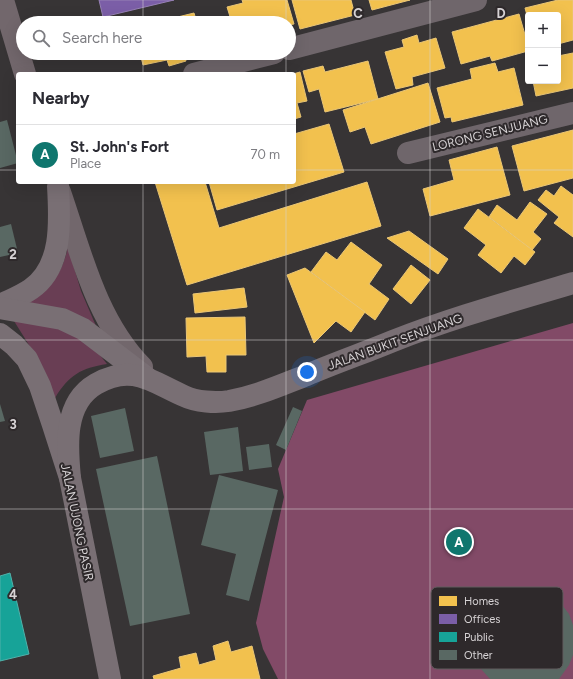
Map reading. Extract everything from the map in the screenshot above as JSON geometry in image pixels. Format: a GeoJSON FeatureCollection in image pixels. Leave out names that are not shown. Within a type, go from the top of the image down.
{"type":"FeatureCollection","features":[{"type":"Feature","properties":{"kind":"main road"},"geometry":{"type":"LineString","coordinates":[[3,0],[16,44]]}},
{"type":"Feature","properties":{"kind":"main road"},"geometry":{"type":"LineString","coordinates":[[21,60],[24,72]]}},
{"type":"Feature","properties":{"kind":"main road"},"geometry":{"type":"LineString","coordinates":[[0,305],[31,289],[44,277],[51,264],[58,244],[60,215],[57,184]]}},
{"type":"Feature","properties":{"kind":"main road","name":"JALAN BUKIT SENJUANG"},"geometry":{"type":"LineString","coordinates":[[57,184],[94,292],[109,324],[126,351],[154,381],[186,397],[204,401],[228,401],[264,393],[396,340],[503,304],[573,283]]}},
{"type":"Feature","properties":{"kind":"main road"},"geometry":{"type":"LineString","coordinates":[[0,308],[62,319],[83,328],[154,381]]}},
{"type":"Feature","properties":{"kind":"main road","name":"JALAN UJONG PASIR"},"geometry":{"type":"LineString","coordinates":[[0,334],[14,345],[27,359],[37,380],[70,478],[110,679]]}},
{"type":"Feature","properties":{"kind":"main road"},"geometry":{"type":"LineString","coordinates":[[70,478],[68,434],[72,412],[81,398],[93,385],[106,378],[122,374],[154,381]]}},
{"type":"Feature","properties":{"kind":"street"},"geometry":{"type":"LineString","coordinates":[[296,47],[476,0]]}},
{"type":"Feature","properties":{"kind":"street"},"geometry":{"type":"LineString","coordinates":[[202,72],[247,60]]}},
{"type":"Feature","properties":{"kind":"street","name":"LORONG SENJUANG"},"geometry":{"type":"LineString","coordinates":[[408,154],[573,113]]}},
{"type":"Feature","properties":{"kind":"shaded area"},"geometry":{"type":"Polygon","coordinates":[[[68,247],[81,291],[96,326],[26,303],[48,286],[58,274],[68,247]]]}},
{"type":"Feature","properties":{"kind":"shaded area"},"geometry":{"type":"Polygon","coordinates":[[[14,321],[60,326],[95,349],[107,364],[83,370],[76,374],[65,384],[55,398],[29,345],[14,321]]]}},
{"type":"Feature","properties":{"kind":"shaded area"},"geometry":{"type":"Polygon","coordinates":[[[573,323],[573,679],[278,679],[263,649],[256,623],[284,497],[278,469],[307,400],[573,323]]]}},
{"type":"Feature","properties":{"kind":"building: Homes"},"geometry":{"type":"Polygon","coordinates":[[[242,0],[287,0],[292,16],[230,16],[227,7],[243,3],[242,0]]]}},
{"type":"Feature","properties":{"kind":"building: Homes"},"geometry":{"type":"Polygon","coordinates":[[[292,0],[351,0],[355,15],[300,29],[292,0]]]}},
{"type":"Feature","properties":{"kind":"building: Homes"},"geometry":{"type":"Polygon","coordinates":[[[369,0],[410,0],[372,10],[369,0]]]}},
{"type":"Feature","properties":{"kind":"building: Homes"},"geometry":{"type":"Polygon","coordinates":[[[558,0],[573,0],[573,40],[561,43],[561,12],[526,12],[525,8],[558,0]]]}},
{"type":"Feature","properties":{"kind":"building: Homes"},"geometry":{"type":"Polygon","coordinates":[[[194,13],[195,16],[182,16],[194,13]]]}},
{"type":"Feature","properties":{"kind":"building: Homes"},"geometry":{"type":"Polygon","coordinates":[[[519,14],[525,35],[525,52],[492,61],[490,56],[461,64],[452,32],[519,14]]]}},
{"type":"Feature","properties":{"kind":"building: Homes"},"geometry":{"type":"Polygon","coordinates":[[[417,35],[419,43],[436,38],[445,68],[412,77],[413,85],[396,89],[385,52],[404,47],[402,40],[417,35]]]}},
{"type":"Feature","properties":{"kind":"building: Homes"},"geometry":{"type":"Polygon","coordinates":[[[573,53],[573,88],[536,96],[534,84],[561,84],[561,55],[573,53]]]}},
{"type":"Feature","properties":{"kind":"building: Homes"},"geometry":{"type":"Polygon","coordinates":[[[142,60],[167,60],[143,65],[142,60]]]}},
{"type":"Feature","properties":{"kind":"building: Homes"},"geometry":{"type":"Polygon","coordinates":[[[167,60],[186,60],[186,61],[169,66],[167,60]]]}},
{"type":"Feature","properties":{"kind":"building: Homes"},"geometry":{"type":"Polygon","coordinates":[[[368,61],[378,99],[325,112],[319,89],[309,92],[303,71],[323,66],[325,72],[368,61]]]}},
{"type":"Feature","properties":{"kind":"building: Homes"},"geometry":{"type":"Polygon","coordinates":[[[495,63],[498,72],[514,68],[523,105],[452,122],[451,117],[445,118],[437,88],[472,79],[470,69],[495,63]]]}},
{"type":"Feature","properties":{"kind":"building: Homes"},"geometry":{"type":"Polygon","coordinates":[[[300,72],[307,101],[297,103],[301,117],[296,118],[296,73],[300,72]]]}},
{"type":"Feature","properties":{"kind":"building: Homes"},"geometry":{"type":"Polygon","coordinates":[[[428,83],[440,122],[371,144],[365,127],[350,132],[343,110],[428,83]]]}},
{"type":"Feature","properties":{"kind":"building: Homes"},"geometry":{"type":"Polygon","coordinates":[[[329,124],[344,172],[217,210],[210,184],[296,184],[296,133],[329,124]]]}},
{"type":"Feature","properties":{"kind":"building: Homes"},"geometry":{"type":"Polygon","coordinates":[[[573,130],[573,178],[524,191],[512,146],[573,130]]]}},
{"type":"Feature","properties":{"kind":"building: Homes"},"geometry":{"type":"Polygon","coordinates":[[[497,147],[510,195],[430,216],[423,189],[454,180],[449,160],[497,147]]]}},
{"type":"Feature","properties":{"kind":"building: Homes"},"geometry":{"type":"Polygon","coordinates":[[[367,182],[381,226],[187,285],[156,184],[206,184],[219,228],[367,182]]]}},
{"type":"Feature","properties":{"kind":"building: Homes"},"geometry":{"type":"Polygon","coordinates":[[[561,186],[573,195],[573,237],[554,223],[559,217],[538,200],[546,190],[554,196],[561,186]]]}},
{"type":"Feature","properties":{"kind":"building: Homes"},"geometry":{"type":"Polygon","coordinates":[[[530,202],[547,214],[533,232],[541,239],[532,250],[489,217],[497,205],[517,220],[530,202]]]}},
{"type":"Feature","properties":{"kind":"building: Homes"},"geometry":{"type":"Polygon","coordinates":[[[478,209],[535,252],[525,265],[514,256],[501,273],[478,255],[486,245],[464,228],[478,209]]]}},
{"type":"Feature","properties":{"kind":"building: Homes"},"geometry":{"type":"Polygon","coordinates":[[[409,231],[448,259],[438,274],[387,238],[409,231]]]}},
{"type":"Feature","properties":{"kind":"building: Homes"},"geometry":{"type":"Polygon","coordinates":[[[351,242],[382,265],[369,284],[389,299],[375,320],[311,272],[326,252],[337,260],[351,242]]]}},
{"type":"Feature","properties":{"kind":"building: Homes"},"geometry":{"type":"Polygon","coordinates":[[[411,265],[430,280],[411,304],[393,289],[411,265]]]}},
{"type":"Feature","properties":{"kind":"building: Homes"},"geometry":{"type":"Polygon","coordinates":[[[305,268],[365,312],[351,332],[336,321],[314,343],[287,275],[305,268]]]}},
{"type":"Feature","properties":{"kind":"building: Homes"},"geometry":{"type":"Polygon","coordinates":[[[244,288],[247,307],[195,313],[193,294],[244,288]]]}},
{"type":"Feature","properties":{"kind":"building: Homes"},"geometry":{"type":"Polygon","coordinates":[[[245,317],[246,355],[226,355],[226,372],[207,372],[206,356],[187,357],[186,318],[245,317]]]}},
{"type":"Feature","properties":{"kind":"building: Homes"},"geometry":{"type":"Polygon","coordinates":[[[228,641],[231,652],[252,646],[260,679],[154,679],[153,676],[181,668],[179,657],[196,653],[199,665],[216,660],[213,646],[228,641]]]}},
{"type":"Feature","properties":{"kind":"building: Offices"},"geometry":{"type":"Polygon","coordinates":[[[99,0],[174,0],[107,16],[103,16],[99,0]]]}},
{"type":"Feature","properties":{"kind":"building: Public"},"geometry":{"type":"Polygon","coordinates":[[[10,573],[29,654],[0,661],[0,576],[10,573]]]}},
{"type":"Feature","properties":{"kind":"building: Other"},"geometry":{"type":"Polygon","coordinates":[[[7,120],[16,155],[16,164],[0,168],[0,122],[7,120]]]}},
{"type":"Feature","properties":{"kind":"building: Other"},"geometry":{"type":"Polygon","coordinates":[[[11,224],[18,253],[0,257],[0,227],[11,224]]]}},
{"type":"Feature","properties":{"kind":"building: Other"},"geometry":{"type":"Polygon","coordinates":[[[0,404],[5,421],[0,422],[0,404]]]}},
{"type":"Feature","properties":{"kind":"building: Other"},"geometry":{"type":"Polygon","coordinates":[[[293,407],[302,411],[286,450],[276,445],[293,407]]]}},
{"type":"Feature","properties":{"kind":"building: Other"},"geometry":{"type":"Polygon","coordinates":[[[125,408],[134,451],[100,458],[91,416],[125,408]]]}},
{"type":"Feature","properties":{"kind":"building: Other"},"geometry":{"type":"Polygon","coordinates":[[[238,427],[243,471],[210,475],[204,432],[238,427]]]}},
{"type":"Feature","properties":{"kind":"building: Other"},"geometry":{"type":"Polygon","coordinates":[[[269,444],[272,467],[249,470],[246,447],[269,444]]]}},
{"type":"Feature","properties":{"kind":"building: Other"},"geometry":{"type":"Polygon","coordinates":[[[157,456],[190,614],[130,626],[96,469],[157,456]]]}},
{"type":"Feature","properties":{"kind":"building: Other"},"geometry":{"type":"Polygon","coordinates":[[[219,475],[278,490],[249,601],[226,595],[236,554],[201,545],[219,475]]]}},
{"type":"Feature","properties":{"kind":"building: Other"},"geometry":{"type":"Polygon","coordinates":[[[563,606],[569,614],[573,625],[573,655],[569,665],[559,679],[490,679],[481,669],[563,669],[563,606]]]}},
{"type":"Feature","properties":{"kind":"place","name":"St. John's Fort"},"geometry":{"type":"Point","coordinates":[459,542]}}]}
